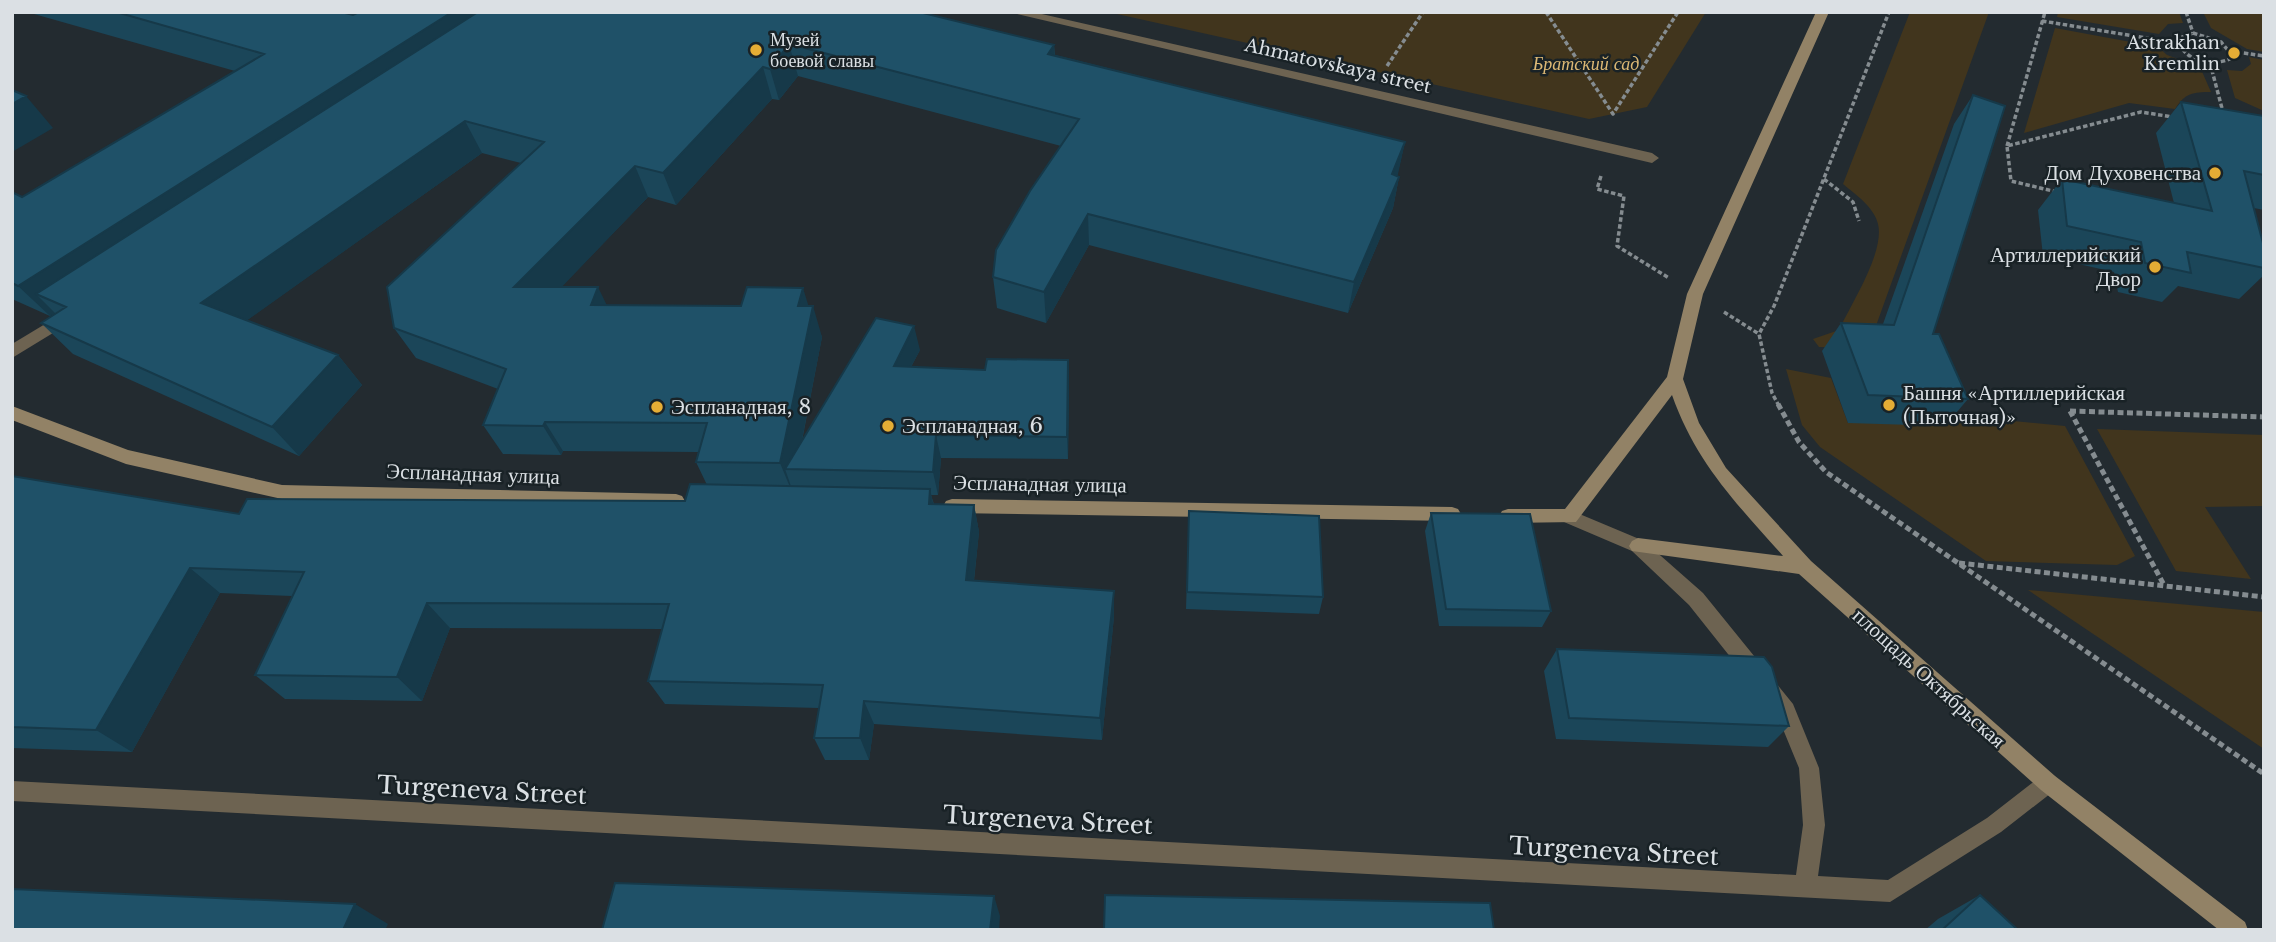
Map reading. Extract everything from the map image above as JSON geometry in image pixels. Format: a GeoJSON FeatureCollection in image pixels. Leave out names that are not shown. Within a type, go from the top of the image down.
{"type":"FeatureCollection","features":[{"type":"Feature","properties":{"kind":"street","name":"Ahmatovskaya street"},"geometry":{"type":"LineString","coordinates":[[1015,12],[1652,158]]}},
{"type":"Feature","properties":{"kind":"street"},"geometry":{"type":"LineString","coordinates":[[1804,567],[1638,546],[1570,517],[1675,379],[1695,294],[1823,12]]}},
{"type":"Feature","properties":{"kind":"street"},"geometry":{"type":"LineString","coordinates":[[12,352],[83,306]]}},
{"type":"Feature","properties":{"kind":"street","name":"площадь Октябрьская"},"geometry":{"type":"LineString","coordinates":[[1675,379],[1691,425],[1720,473],[1804,567],[2048,783],[2237,930]]}},
{"type":"Feature","properties":{"kind":"street","name":"Эспланадная улица"},"geometry":{"type":"LineString","coordinates":[[12,413],[126,457],[282,492],[693,502]]}},
{"type":"Feature","properties":{"kind":"street","name":"Эспланадная улица"},"geometry":{"type":"LineString","coordinates":[[939,505],[1570,517]]}},
{"type":"Feature","properties":{"kind":"street"},"geometry":{"type":"LineString","coordinates":[[1638,546],[1696,599],[1786,711],[1810,779],[1814,825],[1805,888]]}},
{"type":"Feature","properties":{"kind":"street","name":"Turgeneva Street"},"geometry":{"type":"LineString","coordinates":[[12,791],[1890,891],[1994,825],[2048,783]]}},
{"type":"Feature","properties":{"kind":"path"},"geometry":{"type":"LineString","coordinates":[[1369,93],[1423,12]]}},
{"type":"Feature","properties":{"kind":"path"},"geometry":{"type":"LineString","coordinates":[[1546,12],[1613,114],[1678,12]]}},
{"type":"Feature","properties":{"kind":"path"},"geometry":{"type":"LineString","coordinates":[[1889,12],[1774,306],[1759,334],[1772,393],[1800,442],[1826,471],[2264,774]]}},
{"type":"Feature","properties":{"kind":"path"},"geometry":{"type":"LineString","coordinates":[[2045,12],[2007,146],[2011,181],[2064,193]]}},
{"type":"Feature","properties":{"kind":"path"},"geometry":{"type":"LineString","coordinates":[[2186,12],[2193,33]]}},
{"type":"Feature","properties":{"kind":"path"},"geometry":{"type":"LineString","coordinates":[[2042,21],[2177,43],[2185,53],[2210,63],[2225,62],[2232,55],[2230,51]]}},
{"type":"Feature","properties":{"kind":"path"},"geometry":{"type":"LineString","coordinates":[[2177,43],[2180,36],[2193,33],[2211,37],[2230,51],[2264,56]]}},
{"type":"Feature","properties":{"kind":"path"},"geometry":{"type":"LineString","coordinates":[[2210,63],[2224,114]]}},
{"type":"Feature","properties":{"kind":"path"},"geometry":{"type":"LineString","coordinates":[[2007,146],[2141,112],[2178,118]]}},
{"type":"Feature","properties":{"kind":"path"},"geometry":{"type":"LineString","coordinates":[[1609,148],[1597,189],[1624,196],[1617,246],[1759,334]]}},
{"type":"Feature","properties":{"kind":"path"},"geometry":{"type":"LineString","coordinates":[[1824,179],[1853,201],[1858,221]]}},
{"type":"Feature","properties":{"kind":"path"},"geometry":{"type":"LineString","coordinates":[[2165,586],[2070,411],[2264,417]]}},
{"type":"Feature","properties":{"kind":"path"},"geometry":{"type":"LineString","coordinates":[[1957,562],[2264,597]]}},
{"type":"Feature","properties":{"kind":"green space","name":"Братский сад"},"geometry":{"type":"Polygon","coordinates":[[[1108,12],[1706,12],[1647,107],[1589,119],[1108,12]]]}},
{"type":"Feature","properties":{"kind":"green space"},"geometry":{"type":"Polygon","coordinates":[[[1910,12],[1989,12],[1868,348],[1819,347],[1813,339],[1839,330],[1866,278],[1877,249],[1878,224],[1873,212],[1843,184],[1910,12]]]}},
{"type":"Feature","properties":{"kind":"green space"},"geometry":{"type":"Polygon","coordinates":[[[2058,12],[2179,12],[2183,23],[2168,24],[2159,34],[2057,17],[2058,12]]]}},
{"type":"Feature","properties":{"kind":"green space"},"geometry":{"type":"Polygon","coordinates":[[[2203,12],[2264,12],[2264,52],[2247,49],[2211,28],[2203,12]]]}},
{"type":"Feature","properties":{"kind":"green space"},"geometry":{"type":"Polygon","coordinates":[[[2055,28],[2158,47],[2167,55],[2200,67],[2211,92],[2190,94],[2175,109],[2129,103],[2024,133],[2055,28]]]}},
{"type":"Feature","properties":{"kind":"green space"},"geometry":{"type":"Polygon","coordinates":[[[2249,57],[2264,60],[2264,111],[2235,98],[2227,70],[2242,71],[2251,64],[2249,57]]]}},
{"type":"Feature","properties":{"kind":"green space"},"geometry":{"type":"Polygon","coordinates":[[[1786,369],[1831,378],[1848,423],[1940,414],[2065,426],[2135,556],[2117,565],[1986,561],[1820,447],[1802,425],[1786,369]]]}},
{"type":"Feature","properties":{"kind":"green space"},"geometry":{"type":"Polygon","coordinates":[[[2097,429],[2264,435],[2264,506],[2205,507],[2251,579],[2176,571],[2097,429]]]}},
{"type":"Feature","properties":{"kind":"green space"},"geometry":{"type":"Polygon","coordinates":[[[2028,590],[2264,612],[2264,749],[2028,590]]]}},
{"type":"Feature","properties":{"kind":"building"},"geometry":{"type":"Polygon","coordinates":[[[116,12],[341,12],[353,15],[359,12],[452,12],[18,286],[12,283],[12,192],[22,197],[264,54],[116,12]]]}},
{"type":"Feature","properties":{"kind":"building"},"geometry":{"type":"Polygon","coordinates":[[[478,12],[919,12],[1054,45],[1048,54],[1405,142],[1392,174],[1399,177],[1354,282],[1088,214],[1044,292],[993,277],[996,250],[1030,191],[1079,119],[789,44],[770,69],[763,67],[663,173],[635,166],[514,287],[598,287],[591,305],[741,306],[747,287],[803,288],[798,306],[813,306],[780,463],[696,462],[707,423],[545,422],[543,426],[483,425],[506,369],[394,328],[387,287],[544,142],[465,121],[201,303],[338,355],[272,427],[41,323],[66,307],[36,294],[478,12]]]}},
{"type":"Feature","properties":{"kind":"building"},"geometry":{"type":"Polygon","coordinates":[[[12,90],[26,96],[12,104],[12,90]]]}},
{"type":"Feature","properties":{"kind":"building"},"geometry":{"type":"Polygon","coordinates":[[[1973,95],[2005,106],[1933,334],[1939,334],[1968,399],[1868,395],[1841,323],[1894,325],[1973,95]]]}},
{"type":"Feature","properties":{"kind":"building"},"geometry":{"type":"Polygon","coordinates":[[[2181,102],[2264,116],[2264,175],[2244,171],[2264,247],[2264,268],[2187,252],[2191,273],[2145,263],[2141,242],[2067,226],[2062,179],[2212,211],[2181,102]]]}},
{"type":"Feature","properties":{"kind":"building"},"geometry":{"type":"Polygon","coordinates":[[[876,318],[914,326],[894,366],[985,370],[987,359],[1068,360],[1067,437],[936,435],[933,472],[785,469],[876,318]]]}},
{"type":"Feature","properties":{"kind":"building"},"geometry":{"type":"Polygon","coordinates":[[[12,476],[239,514],[247,499],[685,501],[690,484],[930,489],[929,504],[974,505],[966,580],[1114,591],[1100,718],[864,701],[860,738],[814,738],[823,685],[648,681],[669,604],[427,603],[397,677],[255,675],[304,572],[190,568],[96,730],[12,727],[12,476]]]}},
{"type":"Feature","properties":{"kind":"building"},"geometry":{"type":"Polygon","coordinates":[[[1189,511],[1319,516],[1323,597],[1187,592],[1189,511]]]}},
{"type":"Feature","properties":{"kind":"building"},"geometry":{"type":"Polygon","coordinates":[[[1431,513],[1530,514],[1551,611],[1446,609],[1431,513]]]}},
{"type":"Feature","properties":{"kind":"building"},"geometry":{"type":"Polygon","coordinates":[[[1557,649],[1764,657],[1772,667],[1789,726],[1569,718],[1557,649]]]}},
{"type":"Feature","properties":{"kind":"building"},"geometry":{"type":"Polygon","coordinates":[[[615,883],[994,896],[990,930],[602,930],[615,883]]]}},
{"type":"Feature","properties":{"kind":"building"},"geometry":{"type":"Polygon","coordinates":[[[12,889],[355,904],[343,930],[12,930],[12,889]]]}},
{"type":"Feature","properties":{"kind":"building"},"geometry":{"type":"Polygon","coordinates":[[[1105,895],[1490,903],[1494,930],[1104,930],[1105,895]]]}},
{"type":"Feature","properties":{"kind":"building"},"geometry":{"type":"Polygon","coordinates":[[[1980,895],[2018,930],[1942,930],[1980,895]]]}},
{"type":"Feature","properties":{"kind":"place","name":"Музей боевой славы"},"geometry":{"type":"Point","coordinates":[756,50]}},
{"type":"Feature","properties":{"kind":"place","name":"Astrakhan Kremlin"},"geometry":{"type":"Point","coordinates":[2234,53]}},
{"type":"Feature","properties":{"kind":"place","name":"Дом Духовенства"},"geometry":{"type":"Point","coordinates":[2215,173]}},
{"type":"Feature","properties":{"kind":"place","name":"Артиллерийский Двор"},"geometry":{"type":"Point","coordinates":[2155,267]}},
{"type":"Feature","properties":{"kind":"place","name":"Башня «Артиллерийская (Пыточная)»"},"geometry":{"type":"Point","coordinates":[1889,405]}},
{"type":"Feature","properties":{"kind":"place","name":"Эспланадная, 8"},"geometry":{"type":"Point","coordinates":[657,407]}},
{"type":"Feature","properties":{"kind":"place","name":"Эспланадная, 6"},"geometry":{"type":"Point","coordinates":[888,426]}}]}
